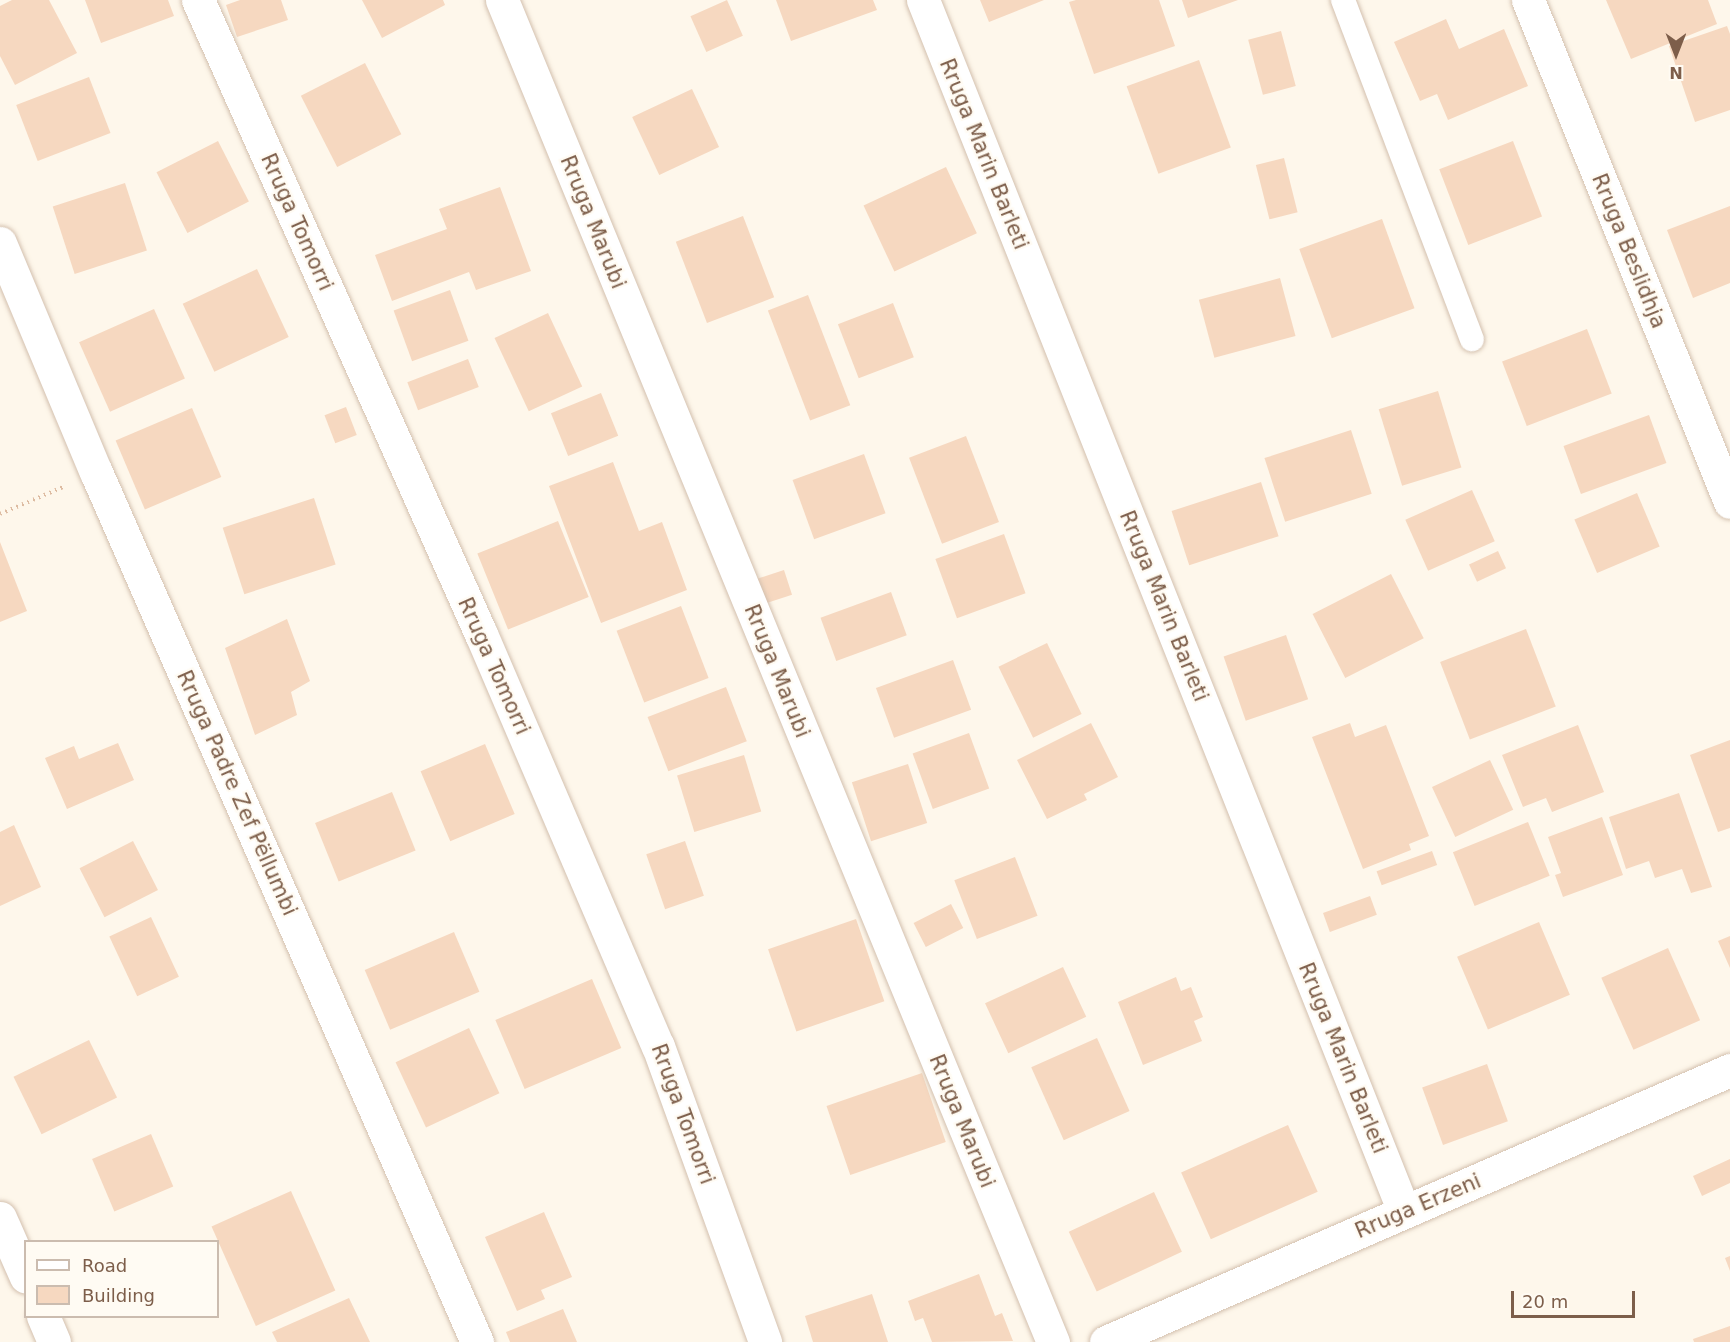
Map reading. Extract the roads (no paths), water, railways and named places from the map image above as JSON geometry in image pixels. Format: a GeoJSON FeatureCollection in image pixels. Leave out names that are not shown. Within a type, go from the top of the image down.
{"type":"FeatureCollection","features":[{"type":"Feature","properties":{"kind":"street","name":"Rruga Tomorri"},"geometry":{"type":"LineString","coordinates":[[198,0],[481,634],[658,1046],[765,1342]]}},
{"type":"Feature","properties":{"kind":"street","name":"Rruga Marubi"},"geometry":{"type":"LineString","coordinates":[[502,0],[1053,1342]]}},
{"type":"Feature","properties":{"kind":"street","name":"Rruga Marin Barleti"},"geometry":{"type":"LineString","coordinates":[[923,0],[1404,1212]]}},
{"type":"Feature","properties":{"kind":"street","name":"Rruga Beslidhja"},"geometry":{"type":"LineString","coordinates":[[1528,0],[1730,502]]}},
{"type":"Feature","properties":{"kind":"street","name":"Rruga Padre Zef Pëllumbi"},"geometry":{"type":"LineString","coordinates":[[0,243],[96,472],[477,1342]]}},
{"type":"Feature","properties":{"kind":"street","name":"Rruga Erzeni"},"geometry":{"type":"LineString","coordinates":[[1106,1342],[1730,1070]]}},
{"type":"Feature","properties":{"kind":"street"},"geometry":{"type":"LineString","coordinates":[[0,1218],[24,1272]]}},
{"type":"Feature","properties":{"kind":"street"},"geometry":{"type":"LineString","coordinates":[[43,1318],[54,1342]]}},
{"type":"Feature","properties":{"kind":"lane"},"geometry":{"type":"LineString","coordinates":[[1343,0],[1472,339]]}}]}
